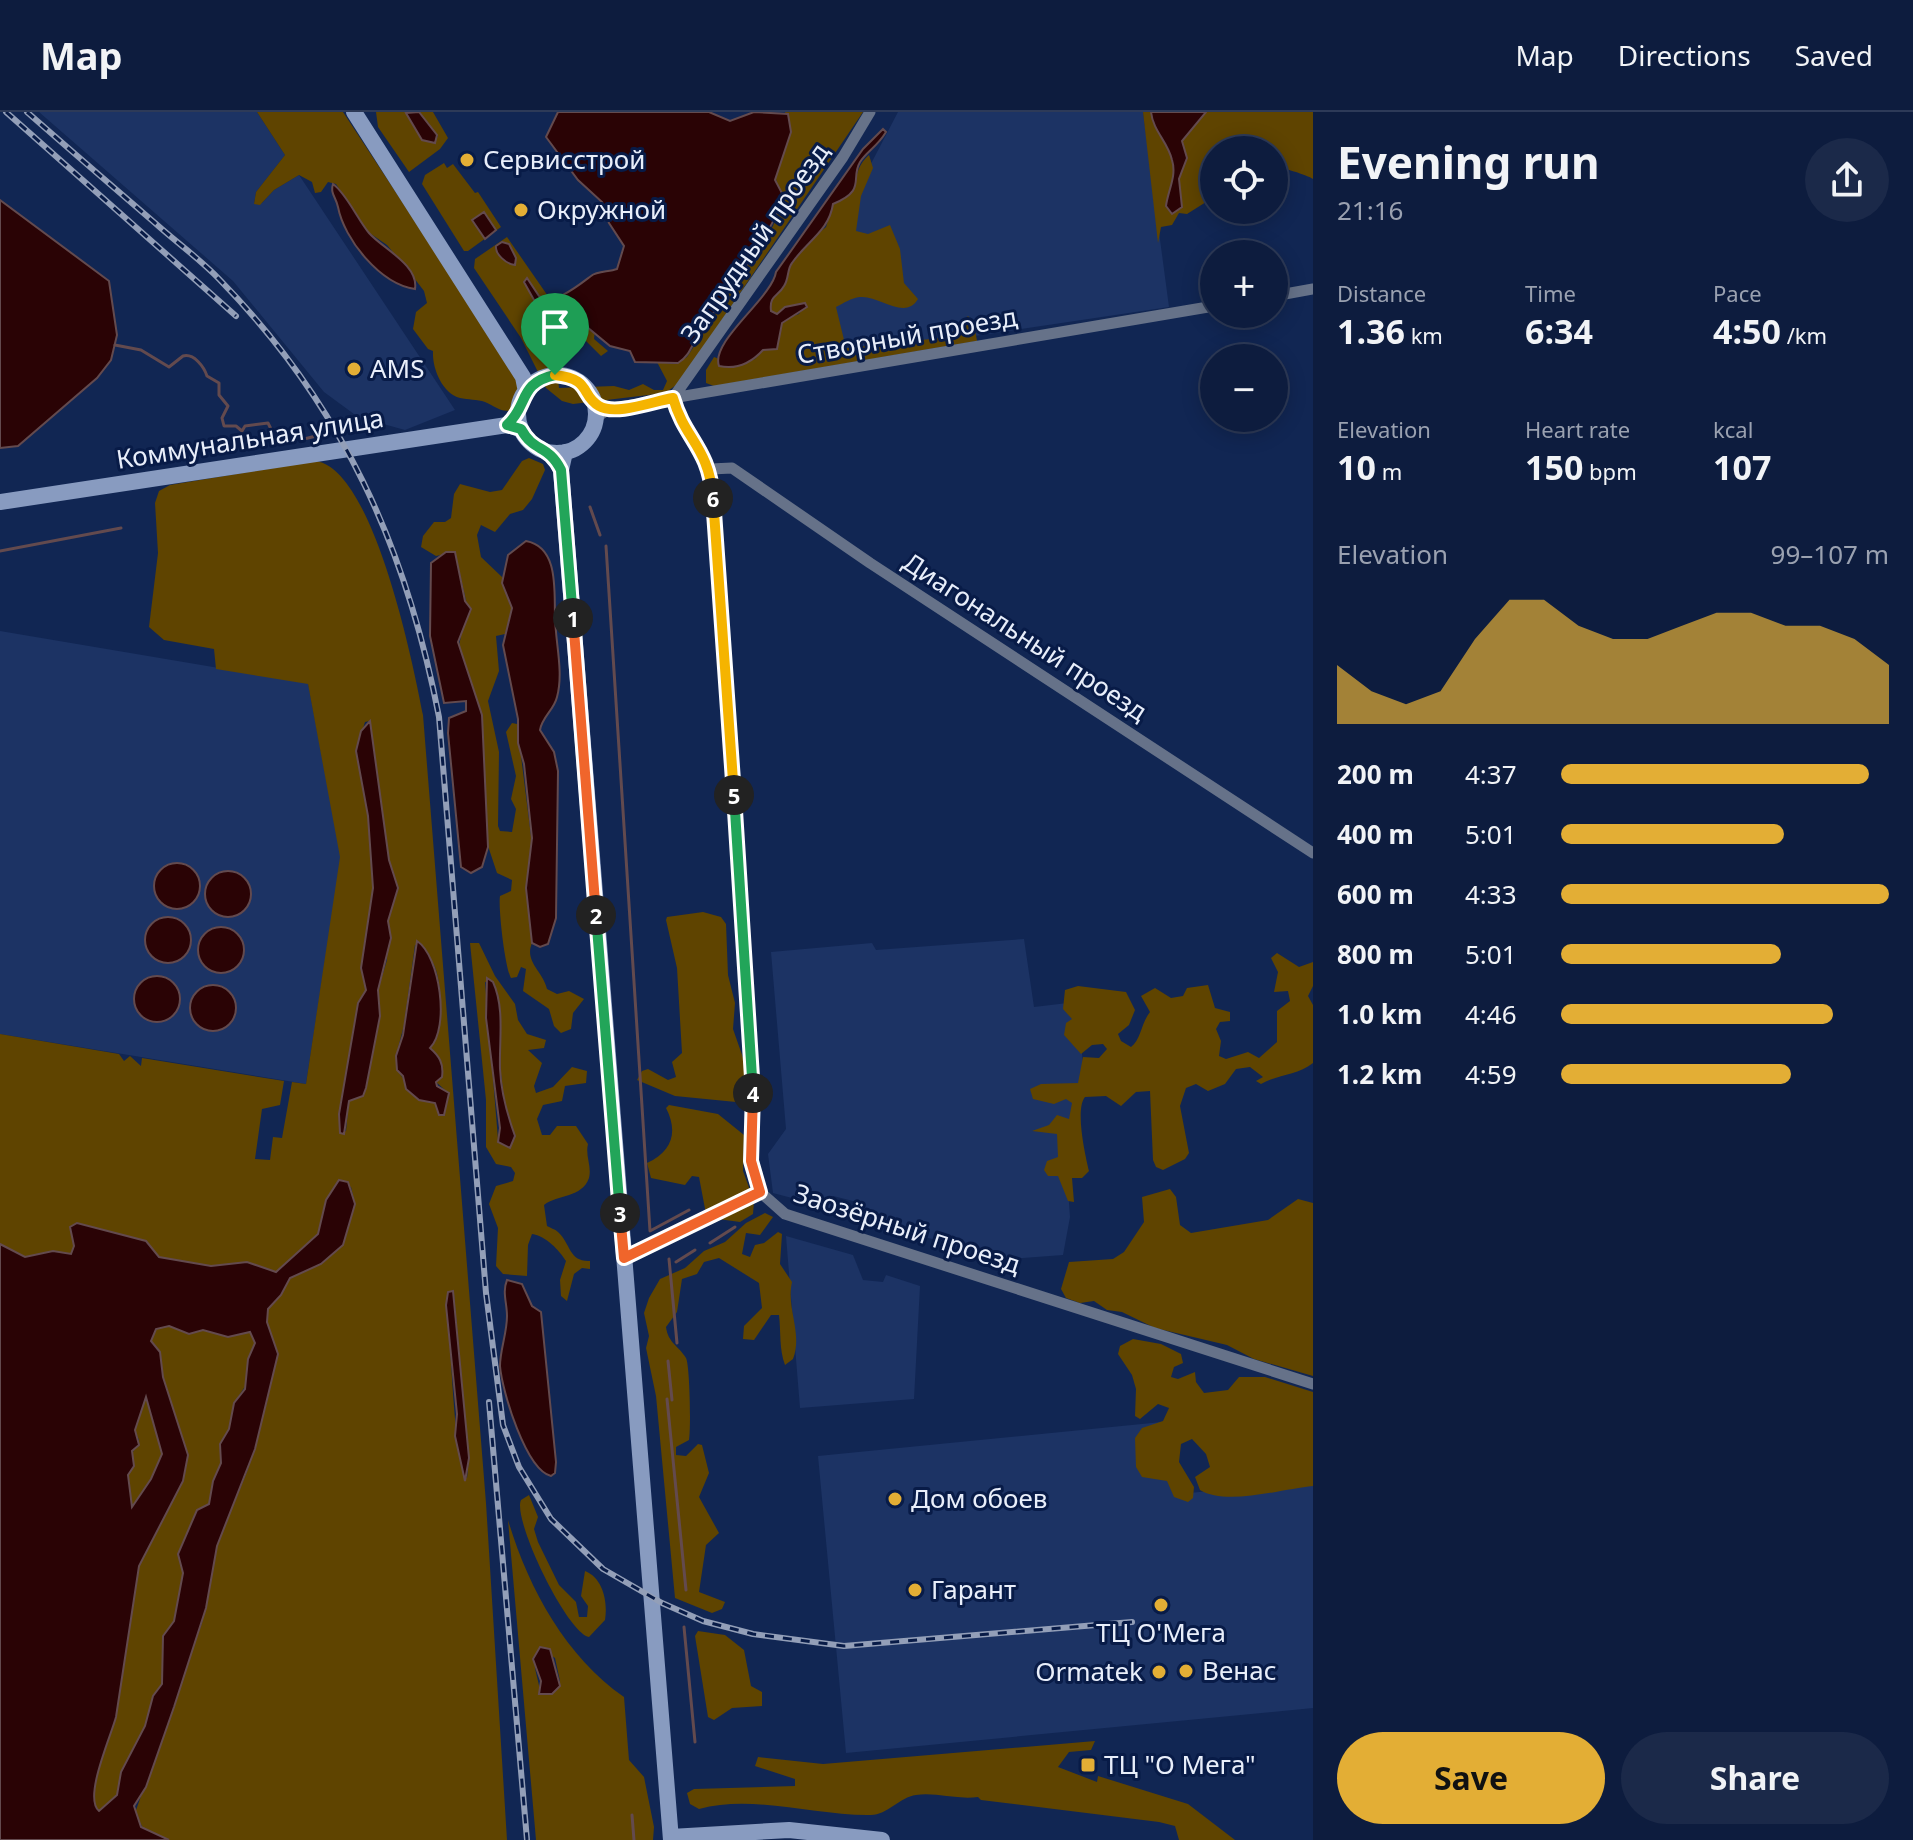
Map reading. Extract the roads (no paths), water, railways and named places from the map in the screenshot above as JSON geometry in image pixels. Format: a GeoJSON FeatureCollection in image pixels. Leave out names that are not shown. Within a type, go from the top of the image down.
{"type":"FeatureCollection","features":[{"type":"Feature","properties":{"kind":"main road"},"geometry":{"type":"LineString","coordinates":[[354,112],[528,383],[516,423],[529,442],[559,453],[587,439],[599,411],[588,391],[568,377],[555,375],[528,383]]}},
{"type":"Feature","properties":{"kind":"main road","name":"Коммунальная улица"},"geometry":{"type":"LineString","coordinates":[[0,502],[516,423]]}},
{"type":"Feature","properties":{"kind":"main road"},"geometry":{"type":"LineString","coordinates":[[559,453],[671,1839],[789,1830],[882,1840]]}},
{"type":"Feature","properties":{"kind":"street","name":"Запрудный проезд"},"geometry":{"type":"LineString","coordinates":[[673,398],[835,169],[870,112]]}},
{"type":"Feature","properties":{"kind":"street"},"geometry":{"type":"LineString","coordinates":[[1288,293],[1313,289]]}},
{"type":"Feature","properties":{"kind":"street","name":"Створный проезд"},"geometry":{"type":"LineString","coordinates":[[599,411],[1200,308]]}},
{"type":"Feature","properties":{"kind":"street","name":"Заозёрный проезд"},"geometry":{"type":"LineString","coordinates":[[673,398],[678,415],[711,469],[754,1106],[751,1161],[760,1192],[785,1214],[1313,1384]]}},
{"type":"Feature","properties":{"kind":"street","name":"Диагональный проезд"},"geometry":{"type":"LineString","coordinates":[[711,469],[732,468],[870,563],[1313,853]]}},
{"type":"Feature","properties":{"kind":"street"},"geometry":{"type":"LineString","coordinates":[[624,1258],[760,1192]]}},
{"type":"Feature","properties":{"kind":"waterway"},"geometry":{"type":"LineString","coordinates":[[115,345],[141,350],[169,367],[183,356],[195,359],[207,376],[219,383],[219,395],[228,406],[222,418],[224,426],[236,426],[242,431],[245,426],[268,423],[272,431],[304,439],[320,435]]}},
{"type":"Feature","properties":{"kind":"waterway"},"geometry":{"type":"LineString","coordinates":[[590,507],[600,535]]}},
{"type":"Feature","properties":{"kind":"waterway"},"geometry":{"type":"LineString","coordinates":[[0,551],[121,528]]}},
{"type":"Feature","properties":{"kind":"waterway"},"geometry":{"type":"LineString","coordinates":[[606,546],[650,1231],[689,1210]]}},
{"type":"Feature","properties":{"kind":"waterway"},"geometry":{"type":"LineString","coordinates":[[710,1243],[735,1227]]}},
{"type":"Feature","properties":{"kind":"waterway"},"geometry":{"type":"LineString","coordinates":[[676,1262],[695,1250]]}},
{"type":"Feature","properties":{"kind":"waterway"},"geometry":{"type":"LineString","coordinates":[[669,1259],[677,1343]]}},
{"type":"Feature","properties":{"kind":"waterway"},"geometry":{"type":"LineString","coordinates":[[668,1361],[672,1400]]}},
{"type":"Feature","properties":{"kind":"waterway"},"geometry":{"type":"LineString","coordinates":[[667,1399],[686,1590]]}},
{"type":"Feature","properties":{"kind":"waterway"},"geometry":{"type":"LineString","coordinates":[[684,1627],[695,1742]]}},
{"type":"Feature","properties":{"kind":"waterway"},"geometry":{"type":"LineString","coordinates":[[632,1815],[634,1840]]}},
{"type":"Feature","properties":{"kind":"railway"},"geometry":{"type":"LineString","coordinates":[[6,112],[236,316]]}},
{"type":"Feature","properties":{"kind":"railway"},"geometry":{"type":"LineString","coordinates":[[27,112],[204,264],[262,327],[301,377],[334,428],[363,481],[387,536],[408,594],[439,717],[486,1293],[503,1425],[519,1467],[551,1519],[603,1569],[662,1603],[703,1621],[753,1634],[844,1646],[1132,1622]]}},
{"type":"Feature","properties":{"kind":"railway"},"geometry":{"type":"LineString","coordinates":[[489,1402],[527,1840]]}},
{"type":"Feature","properties":{"kind":"place","name":"Сервисстрой"},"geometry":{"type":"Point","coordinates":[467,160]}},
{"type":"Feature","properties":{"kind":"place","name":"Окружной"},"geometry":{"type":"Point","coordinates":[521,210]}},
{"type":"Feature","properties":{"kind":"place","name":"AMS"},"geometry":{"type":"Point","coordinates":[354,369]}},
{"type":"Feature","properties":{"kind":"place","name":"Дом обоев"},"geometry":{"type":"Point","coordinates":[895,1499]}},
{"type":"Feature","properties":{"kind":"place","name":"Гарант"},"geometry":{"type":"Point","coordinates":[915,1590]}},
{"type":"Feature","properties":{"kind":"place","name":"ТЦ О'Мега"},"geometry":{"type":"Point","coordinates":[1161,1605]}},
{"type":"Feature","properties":{"kind":"place","name":"Венас"},"geometry":{"type":"Point","coordinates":[1186,1671]}},
{"type":"Feature","properties":{"kind":"place","name":"Ormatek"},"geometry":{"type":"Point","coordinates":[1159,1672]}},
{"type":"Feature","properties":{"kind":"place","name":"ТЦ \"О Мега\""},"geometry":{"type":"Point","coordinates":[1088,1765]}}]}
